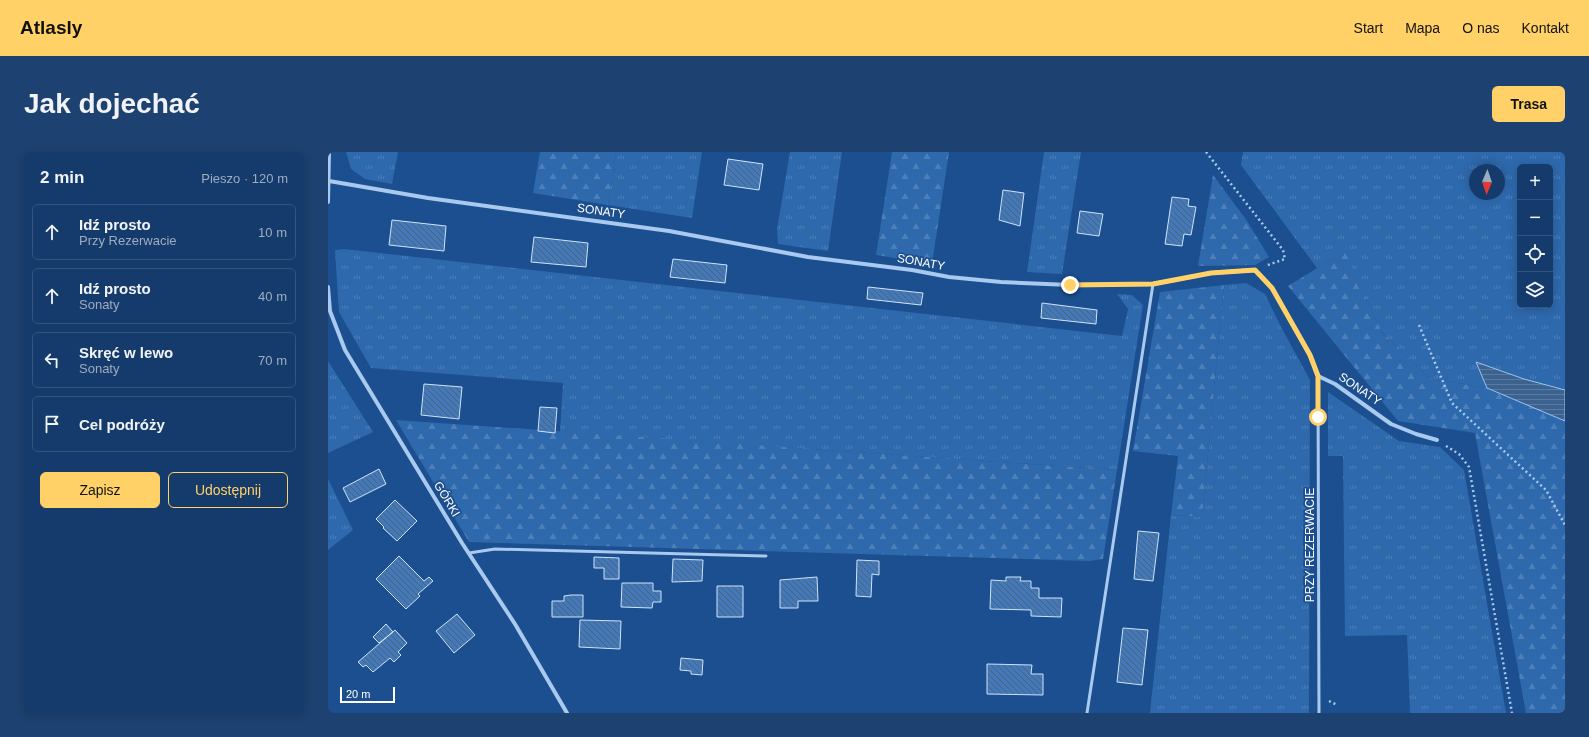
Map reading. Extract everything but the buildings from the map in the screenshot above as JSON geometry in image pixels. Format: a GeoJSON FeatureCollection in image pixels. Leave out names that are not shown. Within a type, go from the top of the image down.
{"type":"FeatureCollection","features":[{"type":"Feature","properties":{"kind":"street"},"geometry":{"type":"LineString","coordinates":[[328,152],[328,202]]}},
{"type":"Feature","properties":{"kind":"street","name":"SONATY"},"geometry":{"type":"LineString","coordinates":[[329,181],[428,198],[669,231],[808,257],[912,270],[949,277],[1001,282],[1070,285],[1153,284],[1211,273],[1255,270]]}},
{"type":"Feature","properties":{"kind":"street"},"geometry":{"type":"LineString","coordinates":[[1255,270],[1272,288],[1310,355],[1318,376]]}},
{"type":"Feature","properties":{"kind":"street","name":"GÓRKI"},"geometry":{"type":"LineString","coordinates":[[328,287],[330,311],[345,350],[469,554],[515,624],[567,713]]}},
{"type":"Feature","properties":{"kind":"street","name":"SONATY"},"geometry":{"type":"LineString","coordinates":[[1318,376],[1335,384],[1391,424],[1416,434],[1437,440]]}},
{"type":"Feature","properties":{"kind":"lane"},"geometry":{"type":"LineString","coordinates":[[1087,713],[1153,284]]}},
{"type":"Feature","properties":{"kind":"lane","name":"PRZY REZERWACIE"},"geometry":{"type":"LineString","coordinates":[[1318,376],[1319,713]]}},
{"type":"Feature","properties":{"kind":"lane"},"geometry":{"type":"LineString","coordinates":[[469,554],[495,549],[766,556]]}},
{"type":"Feature","properties":{"kind":"path"},"geometry":{"type":"LineString","coordinates":[[1206,152],[1283,250],[1285,258],[1255,270]]}},
{"type":"Feature","properties":{"kind":"path"},"geometry":{"type":"LineString","coordinates":[[1419,325],[1452,403],[1546,490],[1565,525]]}},
{"type":"Feature","properties":{"kind":"path"},"geometry":{"type":"LineString","coordinates":[[1437,440],[1459,454],[1469,467],[1512,713]]}},
{"type":"Feature","properties":{"kind":"green space"},"geometry":{"type":"Polygon","coordinates":[[[346,152],[398,152],[392,184],[365,179],[351,169],[346,152]]]}},
{"type":"Feature","properties":{"kind":"green space"},"geometry":{"type":"Polygon","coordinates":[[[540,152],[616,152],[608,205],[533,193],[540,152]]]}},
{"type":"Feature","properties":{"kind":"green space"},"geometry":{"type":"Polygon","coordinates":[[[616,152],[702,152],[692,218],[608,205],[616,152]]]}},
{"type":"Feature","properties":{"kind":"green space"},"geometry":{"type":"Polygon","coordinates":[[[790,152],[842,152],[828,251],[778,244],[777,229],[790,152]]]}},
{"type":"Feature","properties":{"kind":"green space"},"geometry":{"type":"Polygon","coordinates":[[[892,152],[949,152],[932,264],[876,255],[892,152]]]}},
{"type":"Feature","properties":{"kind":"green space"},"geometry":{"type":"Polygon","coordinates":[[[1044,152],[1081,152],[1062,274],[1027,272],[1044,152]]]}},
{"type":"Feature","properties":{"kind":"green space"},"geometry":{"type":"Polygon","coordinates":[[[1243,152],[1565,152],[1565,390],[1524,379],[1476,362],[1487,388],[1429,378],[1381,331],[1345,252],[1317,268],[1241,165],[1243,152]]]}},
{"type":"Feature","properties":{"kind":"green space"},"geometry":{"type":"Polygon","coordinates":[[[1213,175],[1247,221],[1269,257],[1255,265],[1198,266],[1213,175]]]}},
{"type":"Feature","properties":{"kind":"green space"},"geometry":{"type":"Polygon","coordinates":[[[344,249],[1122,336],[1128,309],[1117,294],[1132,295],[1143,305],[1117,470],[560,432],[563,383],[371,368],[339,312],[335,250],[344,249]]]}},
{"type":"Feature","properties":{"kind":"green space"},"geometry":{"type":"Polygon","coordinates":[[[1345,251],[1381,331],[1429,378],[1487,388],[1565,421],[1565,713],[1526,713],[1475,433],[1398,421],[1288,286],[1345,251]]]}},
{"type":"Feature","properties":{"kind":"green space"},"geometry":{"type":"Polygon","coordinates":[[[1246,283],[1265,294],[1310,380],[1309,713],[1150,713],[1171,515],[1202,517],[1224,285],[1246,283]]]}},
{"type":"Feature","properties":{"kind":"green space"},"geometry":{"type":"Polygon","coordinates":[[[1224,285],[1202,517],[1171,515],[1178,456],[1133,451],[1160,292],[1224,285]]]}},
{"type":"Feature","properties":{"kind":"green space"},"geometry":{"type":"Polygon","coordinates":[[[328,361],[373,432],[328,453],[328,361]]]}},
{"type":"Feature","properties":{"kind":"green space"},"geometry":{"type":"Polygon","coordinates":[[[1328,392],[1399,441],[1440,447],[1464,470],[1506,713],[1410,713],[1407,635],[1345,636],[1343,456],[1328,456],[1328,392]]]}},
{"type":"Feature","properties":{"kind":"green space"},"geometry":{"type":"Polygon","coordinates":[[[396,420],[1117,470],[1103,559],[1089,561],[469,542],[396,420]]]}},
{"type":"Feature","properties":{"kind":"green space"},"geometry":{"type":"Polygon","coordinates":[[[328,479],[353,530],[328,550],[328,479]]]}},
{"type":"Feature","properties":{"kind":"shaded area"},"geometry":{"type":"Polygon","coordinates":[[[1476,362],[1524,379],[1565,390],[1565,421],[1487,388],[1476,362]]]}},
{"type":"Feature","properties":{"kind":"route"},"geometry":{"type":"LineString","coordinates":[[1070,285],[1153,284],[1211,273],[1255,270],[1272,288],[1310,355],[1318,376],[1318,417]]}}]}
